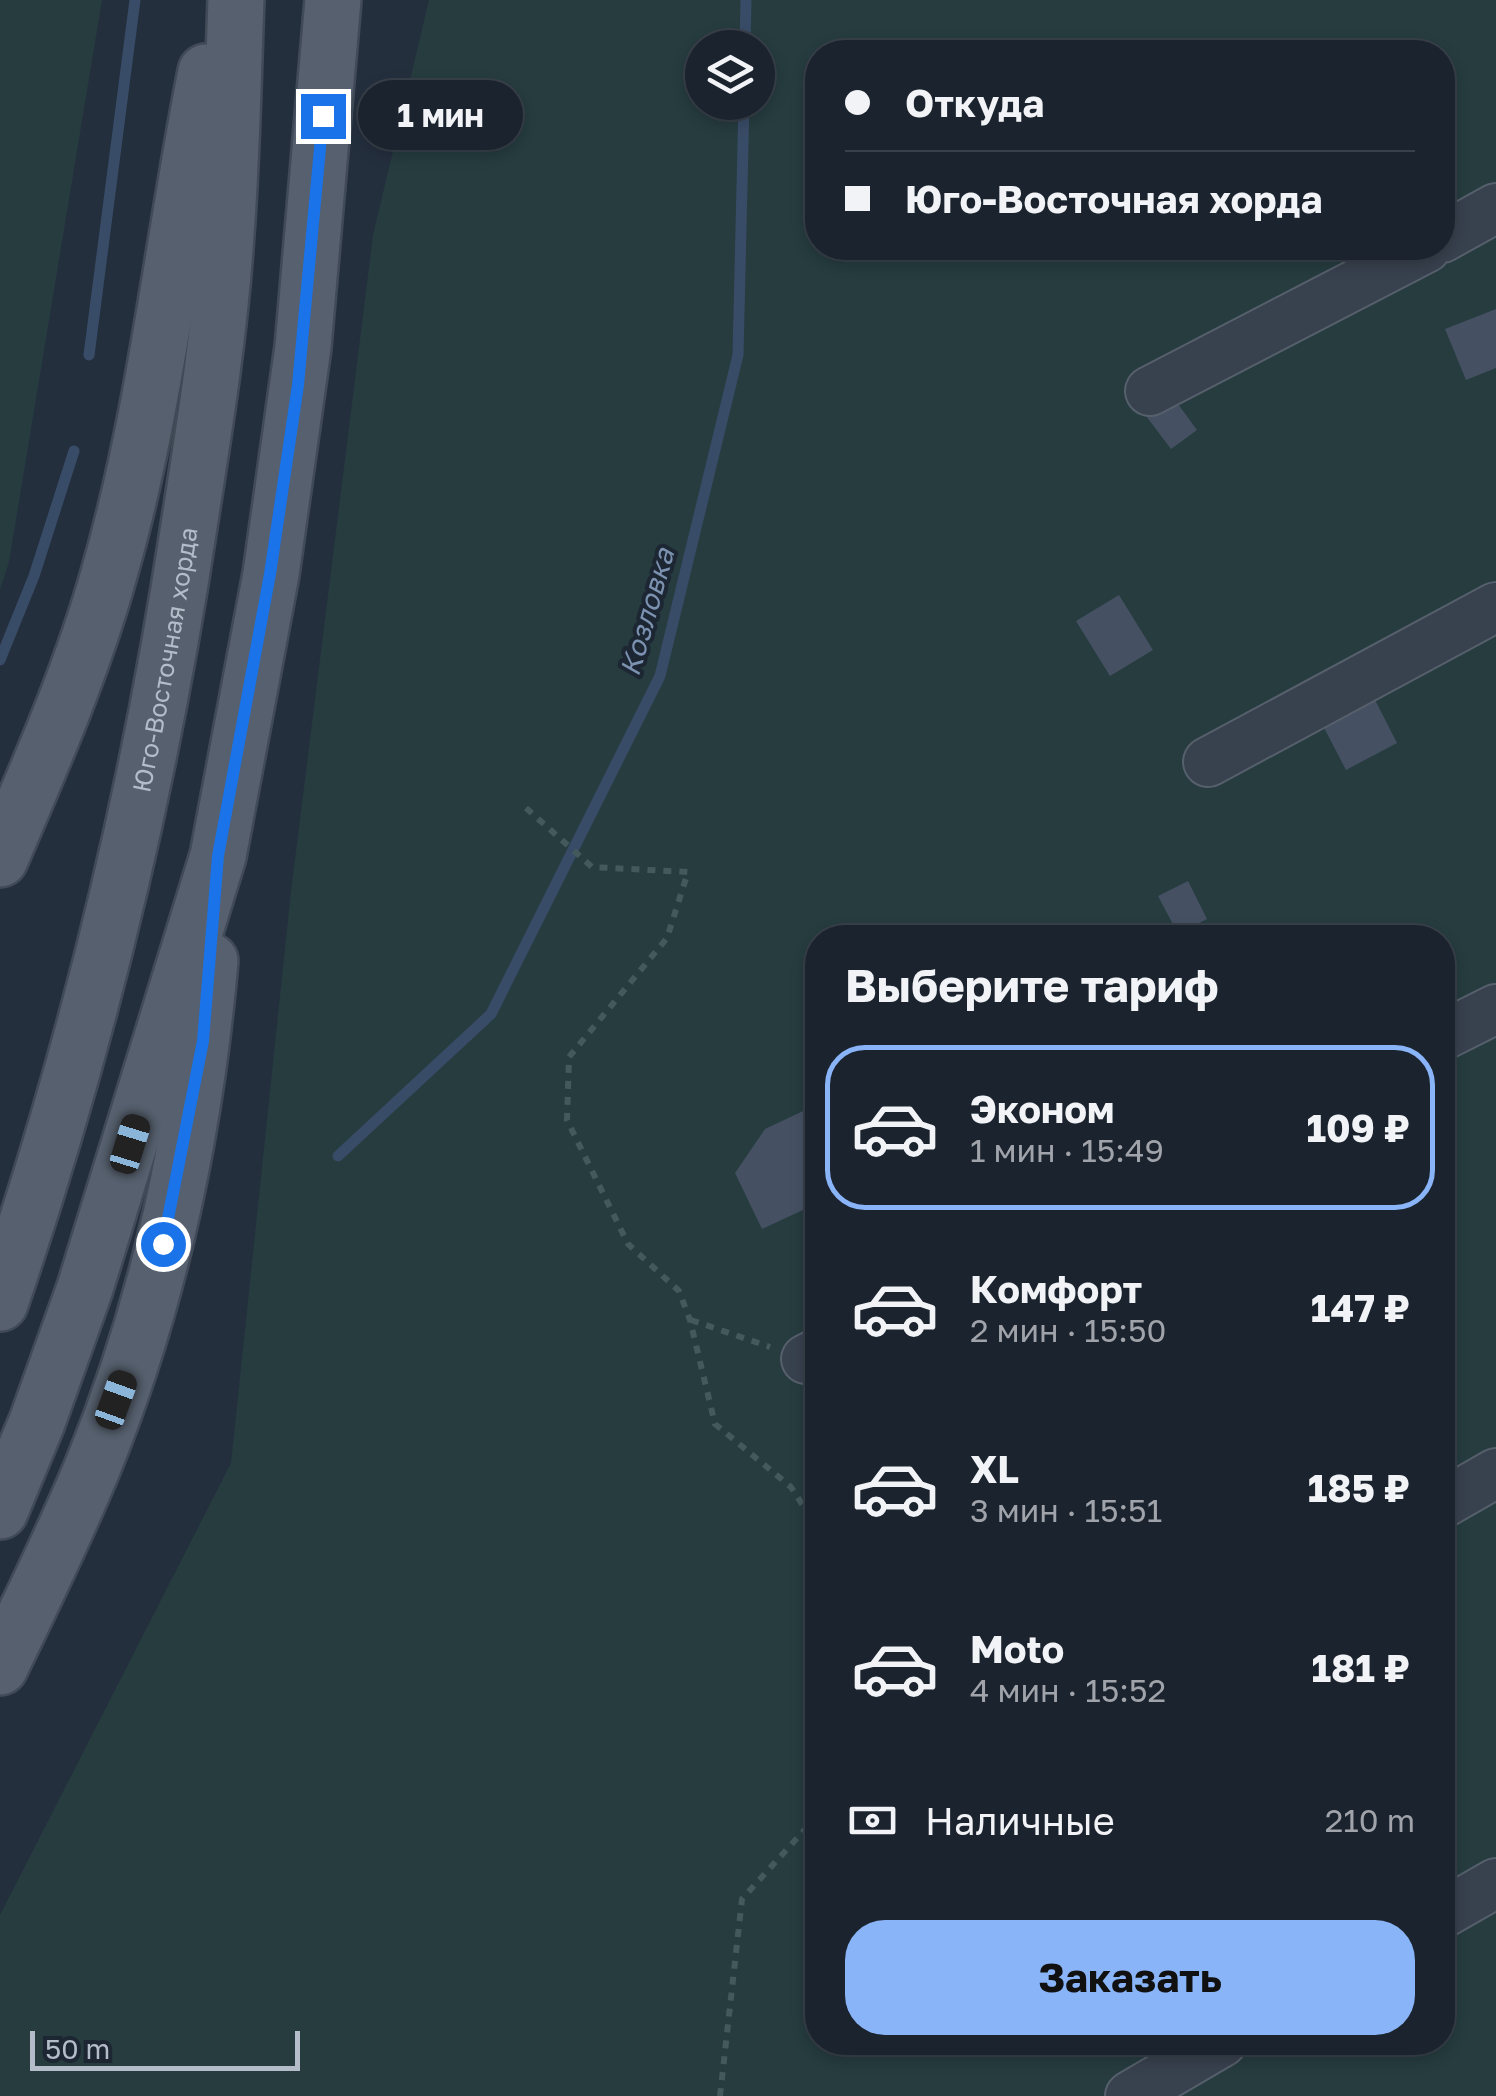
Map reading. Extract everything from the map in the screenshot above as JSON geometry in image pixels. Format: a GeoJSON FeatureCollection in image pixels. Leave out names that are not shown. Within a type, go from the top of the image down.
{"type":"FeatureCollection","features":[{"type":"Feature","properties":{"kind":"main road"},"geometry":{"type":"LineString","coordinates":[[0,858],[73,683],[110,574],[146,417],[181,199],[220,0]]}},
{"type":"Feature","properties":{"kind":"main road","name":"Юго-Восточная хорда"},"geometry":{"type":"LineString","coordinates":[[0,1303],[91,1006],[127,866],[166,677],[202,442],[226,236],[236,0]]}},
{"type":"Feature","properties":{"kind":"main road"},"geometry":{"type":"LineString","coordinates":[[0,1668],[94,1464],[139,1336],[171,1213],[203,1041],[218,856],[270,574],[300,366],[333,0]]}},
{"type":"Feature","properties":{"kind":"main road"},"geometry":{"type":"LineString","coordinates":[[0,1511],[85,1288],[218,856]]}},
{"type":"Feature","properties":{"kind":"lane"},"geometry":{"type":"LineString","coordinates":[[1455,231],[1496,208]]}},
{"type":"Feature","properties":{"kind":"lane"},"geometry":{"type":"LineString","coordinates":[[1150,391],[1403,260]]}},
{"type":"Feature","properties":{"kind":"lane"},"geometry":{"type":"LineString","coordinates":[[1208,762],[1496,607]]}},
{"type":"Feature","properties":{"kind":"lane"},"geometry":{"type":"LineString","coordinates":[[1455,1030],[1496,1009]]}},
{"type":"Feature","properties":{"kind":"lane"},"geometry":{"type":"LineString","coordinates":[[1455,1497],[1496,1473]]}},
{"type":"Feature","properties":{"kind":"lane"},"geometry":{"type":"LineString","coordinates":[[1455,1907],[1496,1883]]}},
{"type":"Feature","properties":{"kind":"lane"},"geometry":{"type":"LineString","coordinates":[[1130,2096],[1200,2055]]}},
{"type":"Feature","properties":{"kind":"path"},"geometry":{"type":"LineString","coordinates":[[526,808],[592,867],[688,872],[668,938],[569,1057],[567,1120],[628,1244],[679,1290],[715,1424],[792,1487],[805,1508]]}},
{"type":"Feature","properties":{"kind":"path"},"geometry":{"type":"LineString","coordinates":[[690,1320],[805,1354]]}},
{"type":"Feature","properties":{"kind":"path"},"geometry":{"type":"LineString","coordinates":[[720,2096],[742,1899],[805,1830]]}},
{"type":"Feature","properties":{"kind":"green space"},"geometry":{"type":"Polygon","coordinates":[[[0,0],[102,0],[9,562],[0,590],[0,0]]]}},
{"type":"Feature","properties":{"kind":"green space"},"geometry":{"type":"Polygon","coordinates":[[[429,0],[1496,0],[1496,2096],[0,2096],[0,1915],[231,1463],[291,891],[373,235],[429,0]]]}},
{"type":"Feature","properties":{"kind":"building"},"geometry":{"type":"Polygon","coordinates":[[[1496,309],[1496,368],[1466,380],[1445,329],[1496,309]]]}},
{"type":"Feature","properties":{"kind":"building"},"geometry":{"type":"Polygon","coordinates":[[[1170,393],[1197,430],[1171,449],[1143,412],[1170,393]]]}},
{"type":"Feature","properties":{"kind":"building"},"geometry":{"type":"Polygon","coordinates":[[[1119,595],[1153,650],[1110,676],[1076,621],[1119,595]]]}},
{"type":"Feature","properties":{"kind":"building"},"geometry":{"type":"Polygon","coordinates":[[[1371,692],[1397,743],[1346,770],[1319,718],[1371,692]]]}},
{"type":"Feature","properties":{"kind":"building"},"geometry":{"type":"Polygon","coordinates":[[[1188,881],[1207,919],[1195,925],[1173,925],[1158,896],[1188,881]]]}},
{"type":"Feature","properties":{"kind":"building"},"geometry":{"type":"Polygon","coordinates":[[[805,1110],[805,1209],[762,1229],[735,1173],[765,1129],[805,1110]]]}},
{"type":"Feature","properties":{"kind":"waterway"},"geometry":{"type":"LineString","coordinates":[[89,355],[135,0]]}},
{"type":"Feature","properties":{"kind":"waterway","name":"Козловка"},"geometry":{"type":"LineString","coordinates":[[745,30],[746,0]]}},
{"type":"Feature","properties":{"kind":"waterway","name":"Козловка"},"geometry":{"type":"LineString","coordinates":[[338,1156],[491,1014],[660,676],[738,355],[744,120]]}},
{"type":"Feature","properties":{"kind":"waterway"},"geometry":{"type":"LineString","coordinates":[[0,660],[34,576],[74,451]]}},
{"type":"Feature","properties":{"kind":"route"},"geometry":{"type":"LineString","coordinates":[[163,1244],[203,1041],[218,856],[270,574],[298,385],[323,116]]}}]}
